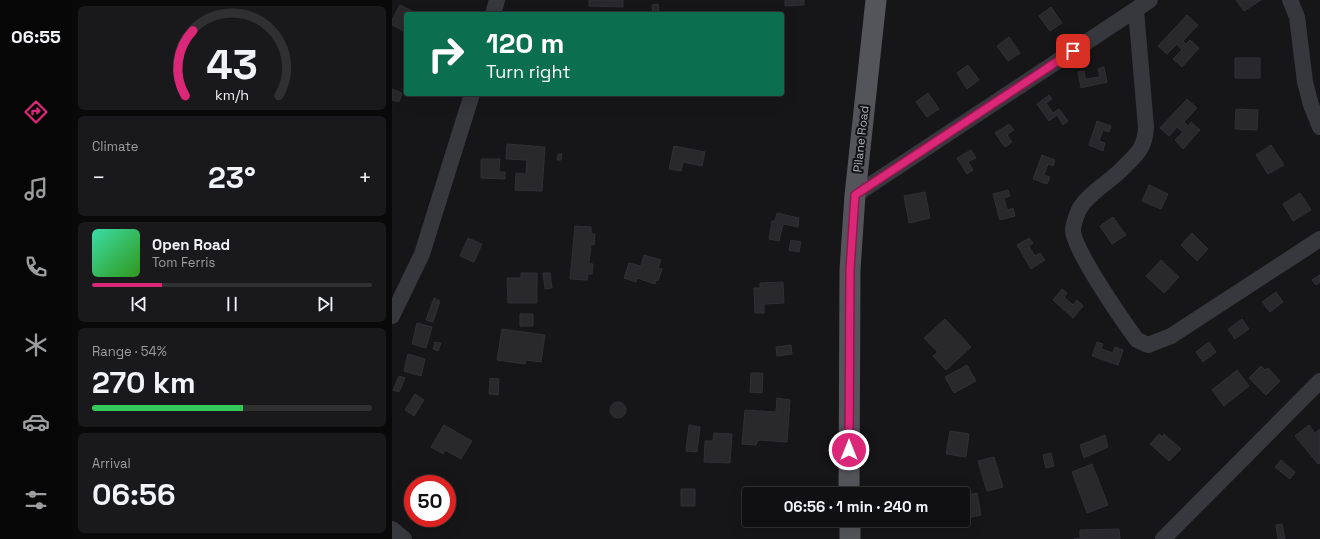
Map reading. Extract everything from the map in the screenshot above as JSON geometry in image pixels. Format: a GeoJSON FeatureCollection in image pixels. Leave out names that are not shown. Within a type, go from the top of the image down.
{"type":"FeatureCollection","features":[{"type":"Feature","properties":{"kind":"main road","name":"Pilane Road"},"geometry":{"type":"LineString","coordinates":[[850,487],[850,270],[855,195],[876,0]]}},
{"type":"Feature","properties":{"kind":"main road"},"geometry":{"type":"LineString","coordinates":[[850,527],[850,539]]}},
{"type":"Feature","properties":{"kind":"street"},"geometry":{"type":"LineString","coordinates":[[494,12],[497,0]]}},
{"type":"Feature","properties":{"kind":"street"},"geometry":{"type":"LineString","coordinates":[[855,195],[1150,0]]}},
{"type":"Feature","properties":{"kind":"street"},"geometry":{"type":"LineString","coordinates":[[1290,0],[1297,17],[1304,82],[1320,127]]}},
{"type":"Feature","properties":{"kind":"street"},"geometry":{"type":"LineString","coordinates":[[1136,10],[1146,121],[1145,140],[1141,149],[1131,160],[1088,198],[1078,211],[1073,230],[1078,248],[1137,340],[1148,345],[1171,336],[1320,239]]}},
{"type":"Feature","properties":{"kind":"street"},"geometry":{"type":"LineString","coordinates":[[392,316],[422,254],[471,96]]}},
{"type":"Feature","properties":{"kind":"street"},"geometry":{"type":"LineString","coordinates":[[1173,535],[1320,381]]}},
{"type":"Feature","properties":{"kind":"street"},"geometry":{"type":"LineString","coordinates":[[392,529],[404,539]]}},
{"type":"Feature","properties":{"kind":"building"},"geometry":{"type":"Polygon","coordinates":[[[589,0],[623,0],[623,7],[589,6],[589,0]]]}},
{"type":"Feature","properties":{"kind":"building"},"geometry":{"type":"Polygon","coordinates":[[[785,0],[804,0],[804,5],[785,6],[785,0]]]}},
{"type":"Feature","properties":{"kind":"building"},"geometry":{"type":"Polygon","coordinates":[[[1236,0],[1261,0],[1244,11],[1236,0]]]}},
{"type":"Feature","properties":{"kind":"building"},"geometry":{"type":"Polygon","coordinates":[[[658,4],[659,12],[653,12],[652,5],[658,4]]]}},
{"type":"Feature","properties":{"kind":"building"},"geometry":{"type":"Polygon","coordinates":[[[400,5],[414,12],[404,12],[404,31],[392,25],[392,20],[400,5]]]}},
{"type":"Feature","properties":{"kind":"building"},"geometry":{"type":"Polygon","coordinates":[[[1051,7],[1062,23],[1050,31],[1039,16],[1051,7]]]}},
{"type":"Feature","properties":{"kind":"building"},"geometry":{"type":"Polygon","coordinates":[[[1187,15],[1198,25],[1183,41],[1186,44],[1190,40],[1199,48],[1182,67],[1173,59],[1182,50],[1177,44],[1167,54],[1158,46],[1187,15]]]}},
{"type":"Feature","properties":{"kind":"building"},"geometry":{"type":"Polygon","coordinates":[[[1009,37],[1020,53],[1008,61],[997,46],[1009,37]]]}},
{"type":"Feature","properties":{"kind":"building"},"geometry":{"type":"Polygon","coordinates":[[[1235,58],[1260,58],[1260,78],[1235,78],[1235,58]]]}},
{"type":"Feature","properties":{"kind":"building"},"geometry":{"type":"Polygon","coordinates":[[[968,65],[979,80],[967,89],[957,73],[968,65]]]}},
{"type":"Feature","properties":{"kind":"building"},"geometry":{"type":"Polygon","coordinates":[[[1104,67],[1107,82],[1081,88],[1078,72],[1084,71],[1085,79],[1100,77],[1098,69],[1104,67]]]}},
{"type":"Feature","properties":{"kind":"building"},"geometry":{"type":"Polygon","coordinates":[[[392,89],[402,93],[399,102],[392,100],[392,89]]]}},
{"type":"Feature","properties":{"kind":"building"},"geometry":{"type":"Polygon","coordinates":[[[928,93],[939,109],[927,117],[916,102],[928,93]]]}},
{"type":"Feature","properties":{"kind":"building"},"geometry":{"type":"Polygon","coordinates":[[[1049,95],[1052,99],[1046,103],[1053,113],[1059,109],[1068,121],[1063,125],[1057,115],[1049,121],[1037,104],[1049,95]]]}},
{"type":"Feature","properties":{"kind":"building"},"geometry":{"type":"Polygon","coordinates":[[[1187,99],[1197,108],[1184,122],[1188,126],[1191,122],[1200,130],[1183,149],[1175,140],[1183,132],[1177,127],[1169,136],[1160,128],[1187,99]]]}},
{"type":"Feature","properties":{"kind":"building"},"geometry":{"type":"Polygon","coordinates":[[[1236,109],[1258,110],[1257,130],[1235,129],[1236,109]]]}},
{"type":"Feature","properties":{"kind":"building"},"geometry":{"type":"Polygon","coordinates":[[[1097,121],[1111,126],[1109,132],[1103,130],[1099,141],[1105,143],[1103,151],[1089,145],[1097,121]]]}},
{"type":"Feature","properties":{"kind":"building"},"geometry":{"type":"Polygon","coordinates":[[[1009,124],[1014,130],[1007,135],[1012,142],[1005,147],[995,133],[1009,124]]]}},
{"type":"Feature","properties":{"kind":"building"},"geometry":{"type":"Polygon","coordinates":[[[507,144],[545,147],[542,191],[515,190],[516,173],[526,174],[527,160],[506,159],[507,144]]]}},
{"type":"Feature","properties":{"kind":"building"},"geometry":{"type":"Polygon","coordinates":[[[1271,145],[1284,165],[1268,174],[1256,155],[1271,145]]]}},
{"type":"Feature","properties":{"kind":"building"},"geometry":{"type":"Polygon","coordinates":[[[674,146],[705,152],[702,166],[683,162],[681,171],[669,169],[674,146]]]}},
{"type":"Feature","properties":{"kind":"building"},"geometry":{"type":"Polygon","coordinates":[[[971,150],[976,158],[968,162],[973,170],[967,174],[957,158],[971,150]]]}},
{"type":"Feature","properties":{"kind":"building"},"geometry":{"type":"Polygon","coordinates":[[[558,154],[562,154],[561,160],[557,160],[558,154]]]}},
{"type":"Feature","properties":{"kind":"building"},"geometry":{"type":"Polygon","coordinates":[[[1042,155],[1055,160],[1053,166],[1048,164],[1044,175],[1050,177],[1047,184],[1033,179],[1042,155]]]}},
{"type":"Feature","properties":{"kind":"building"},"geometry":{"type":"Polygon","coordinates":[[[481,159],[500,159],[499,172],[505,172],[505,179],[481,178],[481,159]]]}},
{"type":"Feature","properties":{"kind":"building"},"geometry":{"type":"Polygon","coordinates":[[[1149,185],[1168,194],[1161,209],[1142,201],[1149,185]]]}},
{"type":"Feature","properties":{"kind":"building"},"geometry":{"type":"Polygon","coordinates":[[[1008,190],[1010,196],[1004,198],[1007,210],[1013,208],[1015,216],[1000,220],[993,194],[1008,190]]]}},
{"type":"Feature","properties":{"kind":"building"},"geometry":{"type":"Polygon","coordinates":[[[925,192],[930,218],[909,223],[904,196],[925,192]]]}},
{"type":"Feature","properties":{"kind":"building"},"geometry":{"type":"Polygon","coordinates":[[[1300,193],[1311,210],[1293,221],[1283,204],[1300,193]]]}},
{"type":"Feature","properties":{"kind":"building"},"geometry":{"type":"Polygon","coordinates":[[[777,213],[799,218],[798,227],[783,224],[779,241],[769,239],[772,221],[775,221],[777,213]]]}},
{"type":"Feature","properties":{"kind":"building"},"geometry":{"type":"Polygon","coordinates":[[[1113,217],[1126,235],[1112,244],[1100,226],[1113,217]]]}},
{"type":"Feature","properties":{"kind":"building"},"geometry":{"type":"Polygon","coordinates":[[[575,226],[591,227],[591,234],[595,234],[594,245],[591,245],[589,264],[593,264],[592,274],[588,274],[587,280],[570,279],[575,226]]]}},
{"type":"Feature","properties":{"kind":"building"},"geometry":{"type":"Polygon","coordinates":[[[1192,233],[1208,249],[1197,261],[1181,245],[1192,233]]]}},
{"type":"Feature","properties":{"kind":"building"},"geometry":{"type":"Polygon","coordinates":[[[468,238],[482,244],[474,262],[460,256],[468,238]]]}},
{"type":"Feature","properties":{"kind":"building"},"geometry":{"type":"Polygon","coordinates":[[[1029,238],[1033,243],[1029,246],[1035,256],[1040,253],[1045,260],[1031,269],[1017,245],[1029,238]]]}},
{"type":"Feature","properties":{"kind":"building"},"geometry":{"type":"Polygon","coordinates":[[[791,240],[801,242],[799,252],[789,250],[791,240]]]}},
{"type":"Feature","properties":{"kind":"building"},"geometry":{"type":"Polygon","coordinates":[[[644,255],[661,260],[658,268],[662,269],[658,281],[656,280],[655,284],[637,278],[636,282],[624,278],[629,263],[641,266],[644,255]]]}},
{"type":"Feature","properties":{"kind":"building"},"geometry":{"type":"Polygon","coordinates":[[[1161,260],[1179,277],[1164,293],[1146,276],[1161,260]]]}},
{"type":"Feature","properties":{"kind":"building"},"geometry":{"type":"Polygon","coordinates":[[[521,273],[537,273],[537,303],[508,303],[507,278],[521,278],[521,273]]]}},
{"type":"Feature","properties":{"kind":"building"},"geometry":{"type":"Polygon","coordinates":[[[543,273],[550,273],[552,288],[545,289],[543,273]]]}},
{"type":"Feature","properties":{"kind":"building"},"geometry":{"type":"Polygon","coordinates":[[[1320,275],[1320,282],[1316,285],[1312,280],[1320,275]]]}},
{"type":"Feature","properties":{"kind":"building"},"geometry":{"type":"Polygon","coordinates":[[[783,282],[784,303],[764,304],[764,313],[755,313],[754,288],[760,288],[760,283],[783,282]]]}},
{"type":"Feature","properties":{"kind":"building"},"geometry":{"type":"Polygon","coordinates":[[[1062,289],[1067,293],[1064,297],[1073,305],[1077,300],[1083,306],[1073,318],[1053,300],[1062,289]]]}},
{"type":"Feature","properties":{"kind":"building"},"geometry":{"type":"Polygon","coordinates":[[[1276,292],[1283,302],[1270,312],[1262,302],[1276,292]]]}},
{"type":"Feature","properties":{"kind":"building"},"geometry":{"type":"Polygon","coordinates":[[[434,298],[440,301],[433,322],[426,320],[434,298]]]}},
{"type":"Feature","properties":{"kind":"building"},"geometry":{"type":"Polygon","coordinates":[[[520,314],[533,314],[533,326],[520,326],[520,314]]]}},
{"type":"Feature","properties":{"kind":"building"},"geometry":{"type":"Polygon","coordinates":[[[945,319],[971,347],[946,370],[933,356],[938,352],[924,338],[945,319]]]}},
{"type":"Feature","properties":{"kind":"building"},"geometry":{"type":"Polygon","coordinates":[[[1242,319],[1249,329],[1235,339],[1228,329],[1242,319]]]}},
{"type":"Feature","properties":{"kind":"building"},"geometry":{"type":"Polygon","coordinates":[[[417,323],[432,327],[426,348],[412,344],[417,323]]]}},
{"type":"Feature","properties":{"kind":"building"},"geometry":{"type":"Polygon","coordinates":[[[502,329],[545,335],[541,362],[526,360],[525,364],[497,360],[502,329]]]}},
{"type":"Feature","properties":{"kind":"building"},"geometry":{"type":"Polygon","coordinates":[[[435,342],[441,343],[438,351],[433,349],[435,342]]]}},
{"type":"Feature","properties":{"kind":"building"},"geometry":{"type":"Polygon","coordinates":[[[1097,342],[1103,344],[1101,349],[1113,353],[1115,347],[1123,350],[1118,365],[1092,356],[1097,342]]]}},
{"type":"Feature","properties":{"kind":"building"},"geometry":{"type":"Polygon","coordinates":[[[1209,342],[1216,352],[1203,362],[1196,352],[1209,342]]]}},
{"type":"Feature","properties":{"kind":"building"},"geometry":{"type":"Polygon","coordinates":[[[791,345],[792,354],[777,356],[776,347],[791,345]]]}},
{"type":"Feature","properties":{"kind":"building"},"geometry":{"type":"Polygon","coordinates":[[[408,354],[425,359],[421,376],[404,371],[408,354]]]}},
{"type":"Feature","properties":{"kind":"building"},"geometry":{"type":"Polygon","coordinates":[[[967,365],[976,381],[954,393],[945,377],[967,365]]]}},
{"type":"Feature","properties":{"kind":"building"},"geometry":{"type":"Polygon","coordinates":[[[1261,366],[1265,370],[1268,368],[1280,381],[1266,395],[1249,378],[1261,366]]]}},
{"type":"Feature","properties":{"kind":"building"},"geometry":{"type":"Polygon","coordinates":[[[1237,370],[1249,386],[1224,406],[1212,390],[1237,370]]]}},
{"type":"Feature","properties":{"kind":"building"},"geometry":{"type":"Polygon","coordinates":[[[751,373],[763,373],[762,393],[750,392],[751,373]]]}},
{"type":"Feature","properties":{"kind":"building"},"geometry":{"type":"Polygon","coordinates":[[[399,376],[405,378],[399,392],[393,390],[399,376]]]}},
{"type":"Feature","properties":{"kind":"building"},"geometry":{"type":"Polygon","coordinates":[[[490,378],[499,379],[498,395],[489,394],[490,378]]]}},
{"type":"Feature","properties":{"kind":"building"},"geometry":{"type":"Polygon","coordinates":[[[415,394],[424,400],[414,416],[405,410],[415,394]]]}},
{"type":"Feature","properties":{"kind":"building"},"geometry":{"type":"Polygon","coordinates":[[[777,398],[790,400],[787,442],[758,440],[756,445],[742,444],[745,410],[776,412],[777,398]]]}},
{"type":"Feature","properties":{"kind":"building"},"geometry":{"type":"Polygon","coordinates":[[[615,402],[621,402],[626,407],[624,416],[621,418],[615,418],[610,413],[610,407],[615,402]]]}},
{"type":"Feature","properties":{"kind":"building"},"geometry":{"type":"Polygon","coordinates":[[[444,425],[472,441],[461,459],[445,450],[443,454],[431,447],[444,425]]]}},
{"type":"Feature","properties":{"kind":"building"},"geometry":{"type":"Polygon","coordinates":[[[689,425],[700,427],[697,452],[686,451],[689,425]]]}},
{"type":"Feature","properties":{"kind":"building"},"geometry":{"type":"Polygon","coordinates":[[[1309,425],[1315,433],[1320,429],[1320,463],[1318,464],[1295,436],[1309,425]]]}},
{"type":"Feature","properties":{"kind":"building"},"geometry":{"type":"Polygon","coordinates":[[[950,431],[969,434],[966,457],[946,454],[950,431]]]}},
{"type":"Feature","properties":{"kind":"building"},"geometry":{"type":"Polygon","coordinates":[[[714,433],[732,434],[730,463],[704,462],[705,441],[713,441],[714,433]]]}},
{"type":"Feature","properties":{"kind":"building"},"geometry":{"type":"Polygon","coordinates":[[[1159,434],[1162,437],[1164,434],[1181,449],[1169,461],[1150,444],[1159,434]]]}},
{"type":"Feature","properties":{"kind":"building"},"geometry":{"type":"Polygon","coordinates":[[[1105,435],[1108,447],[1084,458],[1080,445],[1105,435]]]}},
{"type":"Feature","properties":{"kind":"building"},"geometry":{"type":"Polygon","coordinates":[[[1051,453],[1054,466],[1046,468],[1043,455],[1051,453]]]}},
{"type":"Feature","properties":{"kind":"building"},"geometry":{"type":"Polygon","coordinates":[[[994,457],[1003,487],[987,491],[978,461],[994,457]]]}},
{"type":"Feature","properties":{"kind":"building"},"geometry":{"type":"Polygon","coordinates":[[[1281,460],[1295,472],[1290,479],[1275,467],[1281,460]]]}},
{"type":"Feature","properties":{"kind":"building"},"geometry":{"type":"Polygon","coordinates":[[[1092,464],[1108,505],[1087,513],[1072,472],[1092,464]]]}},
{"type":"Feature","properties":{"kind":"building"},"geometry":{"type":"Polygon","coordinates":[[[681,489],[695,489],[695,506],[681,506],[681,489]]]}},
{"type":"Feature","properties":{"kind":"building"},"geometry":{"type":"Polygon","coordinates":[[[977,493],[981,515],[970,517],[970,494],[977,493]]]}},
{"type":"Feature","properties":{"kind":"building"},"geometry":{"type":"Polygon","coordinates":[[[1282,524],[1285,539],[1278,539],[1276,525],[1282,524]]]}},
{"type":"Feature","properties":{"kind":"building"},"geometry":{"type":"Polygon","coordinates":[[[1119,529],[1120,539],[1074,539],[1080,538],[1080,530],[1119,529]]]}},
{"type":"Feature","properties":{"kind":"route"},"geometry":{"type":"LineString","coordinates":[[849,450],[848,360],[850,270],[855,195],[1073,51]]}}]}
